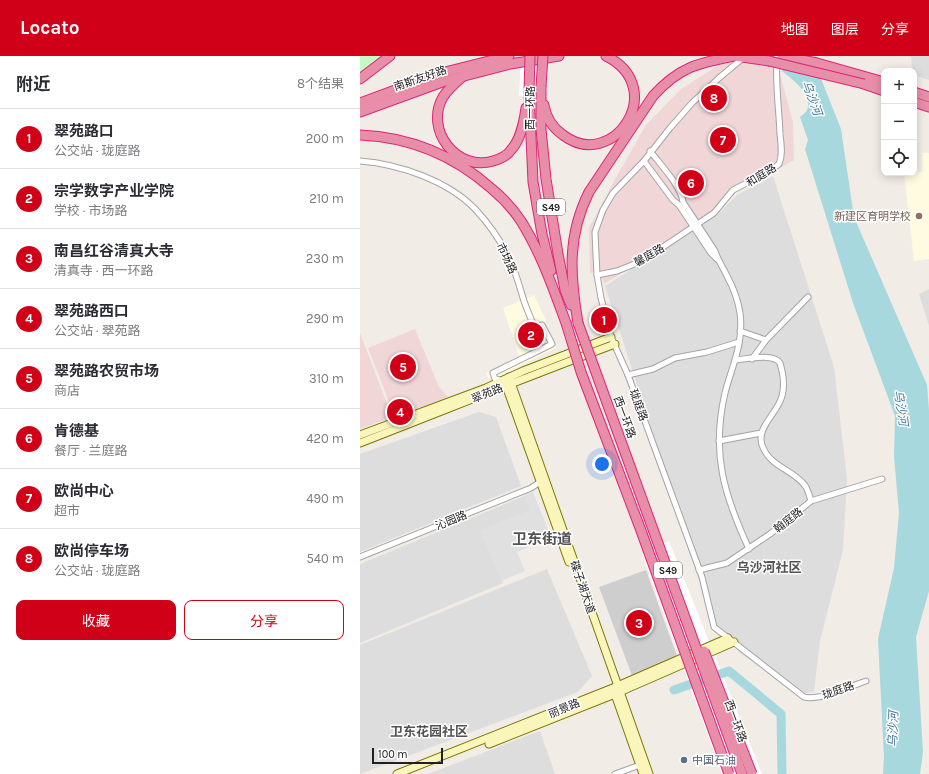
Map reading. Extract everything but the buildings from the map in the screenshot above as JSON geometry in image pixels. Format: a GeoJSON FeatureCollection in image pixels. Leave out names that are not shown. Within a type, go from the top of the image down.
{"type":"FeatureCollection","features":[{"type":"Feature","properties":{"kind":"highway"},"geometry":{"type":"LineString","coordinates":[[360,79],[390,56]]}},
{"type":"Feature","properties":{"kind":"highway"},"geometry":{"type":"LineString","coordinates":[[488,56],[507,56]]}},
{"type":"Feature","properties":{"kind":"highway","name":"南斯友好路"},"geometry":{"type":"LineString","coordinates":[[360,103],[441,73],[507,56]]}},
{"type":"Feature","properties":{"kind":"highway","name":"西一环路"},"geometry":{"type":"LineString","coordinates":[[530,56],[529,92],[533,182],[544,241],[566,323],[581,372],[640,528],[728,774]]}},
{"type":"Feature","properties":{"kind":"highway","name":"西一环路"},"geometry":{"type":"LineString","coordinates":[[543,56],[541,87],[546,179],[558,254],[566,290],[742,774]]}},
{"type":"Feature","properties":{"kind":"highway","name":"南斯友好路"},"geometry":{"type":"LineString","coordinates":[[360,112],[445,81],[510,64],[560,56]]}},
{"type":"Feature","properties":{"kind":"highway"},"geometry":{"type":"LineString","coordinates":[[541,87],[545,109],[549,120],[560,132],[567,138],[582,144],[599,144],[617,134],[629,120],[635,103],[632,83],[623,68],[616,61],[606,56]]}},
{"type":"Feature","properties":{"kind":"highway"},"geometry":{"type":"LineString","coordinates":[[578,323],[573,293],[572,260],[573,241],[578,218],[589,192],[653,96],[664,84],[678,73],[690,67],[705,62],[738,56],[773,58],[864,80],[881,82]]}},
{"type":"Feature","properties":{"kind":"highway"},"geometry":{"type":"LineString","coordinates":[[782,56],[864,80],[881,89]]}},
{"type":"Feature","properties":{"kind":"highway"},"geometry":{"type":"LineString","coordinates":[[462,77],[452,85],[443,98],[437,119],[439,131],[444,143],[452,151],[464,159],[475,162],[487,163],[502,159],[511,151],[522,128],[529,92]]}},
{"type":"Feature","properties":{"kind":"highway"},"geometry":{"type":"LineString","coordinates":[[917,93],[929,97]]}},
{"type":"Feature","properties":{"kind":"highway"},"geometry":{"type":"LineString","coordinates":[[917,103],[929,107]]}},
{"type":"Feature","properties":{"kind":"highway"},"geometry":{"type":"LineString","coordinates":[[360,135],[389,138],[407,142],[439,153],[461,164],[484,181],[503,199],[520,219],[530,236],[544,265],[566,323]]}},
{"type":"Feature","properties":{"kind":"highway"},"geometry":{"type":"LineString","coordinates":[[671,579],[691,619],[752,774]]}},
{"type":"Feature","properties":{"kind":"main road","name":"翠苑路"},"geometry":{"type":"LineString","coordinates":[[360,443],[612,337]]}},
{"type":"Feature","properties":{"kind":"main road","name":"翠苑路"},"geometry":{"type":"LineString","coordinates":[[360,434],[486,388],[508,382],[615,344]]}},
{"type":"Feature","properties":{"kind":"main road","name":"碟子湖大道"},"geometry":{"type":"LineString","coordinates":[[508,382],[540,482],[616,690],[649,774]]}},
{"type":"Feature","properties":{"kind":"main road","name":"碟子湖大道"},"geometry":{"type":"LineString","coordinates":[[508,382],[616,690],[643,774]]}},
{"type":"Feature","properties":{"kind":"main road","name":"丽景路"},"geometry":{"type":"LineString","coordinates":[[410,774],[616,690],[731,640]]}},
{"type":"Feature","properties":{"kind":"main road","name":"丽景路"},"geometry":{"type":"LineString","coordinates":[[397,774],[616,690]]}},
{"type":"Feature","properties":{"kind":"street","name":"珑庭路"},"geometry":{"type":"LineString","coordinates":[[738,56],[719,78],[692,103],[650,151],[644,161],[613,193],[603,210],[594,232],[597,275],[601,298],[612,337],[628,375],[699,570],[714,627],[804,697],[819,697],[866,681]]}},
{"type":"Feature","properties":{"kind":"street","name":"和庭路"},"geometry":{"type":"LineString","coordinates":[[696,226],[714,213],[733,190],[770,171],[779,164],[781,155],[779,96],[773,58]]}},
{"type":"Feature","properties":{"kind":"street"},"geometry":{"type":"LineString","coordinates":[[650,151],[681,195],[683,202],[696,226]]}},
{"type":"Feature","properties":{"kind":"street","name":"市场路"},"geometry":{"type":"LineString","coordinates":[[360,161],[401,168],[443,186],[464,199],[476,210],[492,230],[507,253],[515,271],[534,327],[542,325],[552,344],[493,374],[495,380],[508,382]]}},
{"type":"Feature","properties":{"kind":"street"},"geometry":{"type":"LineString","coordinates":[[644,161],[715,252],[736,294],[740,313],[739,342],[736,360],[721,409],[719,441],[720,464],[724,485],[731,507],[748,548]]}},
{"type":"Feature","properties":{"kind":"street","name":"馨庭路"},"geometry":{"type":"LineString","coordinates":[[597,275],[617,271],[642,261],[696,226]]}},
{"type":"Feature","properties":{"kind":"street"},"geometry":{"type":"LineString","coordinates":[[752,359],[766,340],[808,297]]}},
{"type":"Feature","properties":{"kind":"street"},"geometry":{"type":"LineString","coordinates":[[740,331],[766,340]]}},
{"type":"Feature","properties":{"kind":"street"},"geometry":{"type":"LineString","coordinates":[[628,375],[654,370],[674,358],[707,352],[739,342]]}},
{"type":"Feature","properties":{"kind":"street"},"geometry":{"type":"LineString","coordinates":[[736,360],[772,358],[778,360],[784,380],[784,389],[780,402],[761,433],[762,444],[766,452],[778,466],[800,481],[806,488],[811,501]]}},
{"type":"Feature","properties":{"kind":"street"},"geometry":{"type":"LineString","coordinates":[[719,441],[761,433]]}},
{"type":"Feature","properties":{"kind":"street","name":"翰庭路"},"geometry":{"type":"LineString","coordinates":[[699,570],[726,563],[770,534],[811,501],[882,479]]}},
{"type":"Feature","properties":{"kind":"street","name":"沁园路"},"geometry":{"type":"LineString","coordinates":[[360,557],[531,488],[540,482]]}},
{"type":"Feature","properties":{"kind":"street"},"geometry":{"type":"LineString","coordinates":[[615,774],[640,766]]}},
{"type":"Feature","properties":{"kind":"shaded area"},"geometry":{"type":"Polygon","coordinates":[[[911,56],[929,56],[929,80],[917,76],[917,68],[912,68],[911,56]]]}},
{"type":"Feature","properties":{"kind":"shaded area"},"geometry":{"type":"Polygon","coordinates":[[[725,61],[768,64],[780,74],[793,122],[794,160],[735,193],[717,213],[604,284],[600,270],[590,273],[589,228],[614,181],[646,125],[681,89],[725,61]]]}},
{"type":"Feature","properties":{"kind":"shaded area","name":"新建区育明学校"},"geometry":{"type":"Polygon","coordinates":[[[922,153],[929,153],[929,259],[914,261],[904,176],[917,176],[917,172],[922,172],[922,153]]]}},
{"type":"Feature","properties":{"kind":"shaded area"},"geometry":{"type":"Polygon","coordinates":[[[773,176],[834,367],[847,478],[843,550],[820,641],[814,691],[800,695],[740,653],[708,616],[691,551],[605,286],[716,216],[737,195],[773,176]]]}},
{"type":"Feature","properties":{"kind":"shaded area"},"geometry":{"type":"Polygon","coordinates":[[[929,289],[929,326],[919,294],[929,289]]]}},
{"type":"Feature","properties":{"kind":"shaded area"},"geometry":{"type":"Polygon","coordinates":[[[534,295],[546,320],[544,322],[556,348],[493,379],[488,378],[486,373],[520,359],[503,308],[534,295]]]}},
{"type":"Feature","properties":{"kind":"shaded area"},"geometry":{"type":"Polygon","coordinates":[[[415,329],[439,387],[449,398],[395,417],[368,348],[415,329]]]}},
{"type":"Feature","properties":{"kind":"shaded area"},"geometry":{"type":"Polygon","coordinates":[[[360,333],[392,417],[360,429],[360,333]]]}},
{"type":"Feature","properties":{"kind":"shaded area"},"geometry":{"type":"Polygon","coordinates":[[[479,412],[496,417],[521,486],[360,552],[360,454],[479,412]]]}},
{"type":"Feature","properties":{"kind":"shaded area"},"geometry":{"type":"Polygon","coordinates":[[[533,492],[548,530],[525,539],[528,547],[517,552],[525,571],[501,581],[480,530],[530,510],[524,495],[533,492]]]}},
{"type":"Feature","properties":{"kind":"shaded area"},"geometry":{"type":"Polygon","coordinates":[[[527,495],[533,510],[482,531],[503,583],[360,643],[360,564],[527,495]]]}},
{"type":"Feature","properties":{"kind":"shaded area"},"geometry":{"type":"Polygon","coordinates":[[[547,569],[592,676],[578,692],[360,774],[360,645],[547,569]]]}},
{"type":"Feature","properties":{"kind":"shaded area"},"geometry":{"type":"Polygon","coordinates":[[[646,570],[678,659],[633,678],[599,587],[646,570]]]}},
{"type":"Feature","properties":{"kind":"shaded area"},"geometry":{"type":"Polygon","coordinates":[[[540,731],[555,774],[428,774],[540,731]]]}},
{"type":"Feature","properties":{"kind":"green space"},"geometry":{"type":"Polygon","coordinates":[[[360,56],[381,56],[360,72],[360,56]]]}},
{"type":"Feature","properties":{"kind":"water","name":"乌沙河"},"geometry":{"type":"Polygon","coordinates":[[[781,56],[812,56],[841,129],[854,217],[927,385],[929,410],[929,591],[916,637],[923,752],[920,774],[883,774],[884,757],[878,639],[894,568],[899,513],[894,456],[895,416],[853,303],[805,149],[808,140],[800,117],[807,110],[807,98],[791,78],[782,71],[781,56]]]}},
{"type":"Feature","properties":{"kind":"pier"},"geometry":{"type":"Polygon","coordinates":[[[521,56],[548,56],[547,94],[519,96],[521,56]]]}},
{"type":"Feature","properties":{"kind":"pier"},"geometry":{"type":"Polygon","coordinates":[[[669,541],[762,774],[722,774],[642,554],[669,541]]]}},
{"type":"Feature","properties":{"kind":"waterway"},"geometry":{"type":"LineString","coordinates":[[674,690],[729,671],[781,714],[782,774]]}},
{"type":"Feature","properties":{"kind":"place","name":"欧尚停车场"},"geometry":{"type":"Point","coordinates":[714,98]}},
{"type":"Feature","properties":{"kind":"place","name":"欧尚中心"},"geometry":{"type":"Point","coordinates":[723,140]}},
{"type":"Feature","properties":{"kind":"place","name":"肯德基"},"geometry":{"type":"Point","coordinates":[691,183]}},
{"type":"Feature","properties":{"kind":"place","name":"新建区育明学校"},"geometry":{"type":"Point","coordinates":[919,216]}},
{"type":"Feature","properties":{"kind":"place","name":"翠苑路口"},"geometry":{"type":"Point","coordinates":[604,320]}},
{"type":"Feature","properties":{"kind":"place","name":"宗学数字产业学院"},"geometry":{"type":"Point","coordinates":[531,335]}},
{"type":"Feature","properties":{"kind":"place","name":"翠苑路农贸市场"},"geometry":{"type":"Point","coordinates":[403,367]}},
{"type":"Feature","properties":{"kind":"place","name":"翠苑路西口"},"geometry":{"type":"Point","coordinates":[400,412]}},
{"type":"Feature","properties":{"kind":"place","name":"南昌红谷清真大寺"},"geometry":{"type":"Point","coordinates":[639,623]}},
{"type":"Feature","properties":{"kind":"place","name":"中国石油"},"geometry":{"type":"Point","coordinates":[684,760]}},
{"type":"Feature","properties":{"kind":"district","name":"卫东街道"},"geometry":{"type":"Point","coordinates":[542,539]}},
{"type":"Feature","properties":{"kind":"district","name":"乌沙河社区"},"geometry":{"type":"Point","coordinates":[769,567]}},
{"type":"Feature","properties":{"kind":"district","name":"卫东花园社区"},"geometry":{"type":"Point","coordinates":[429,731]}}]}
